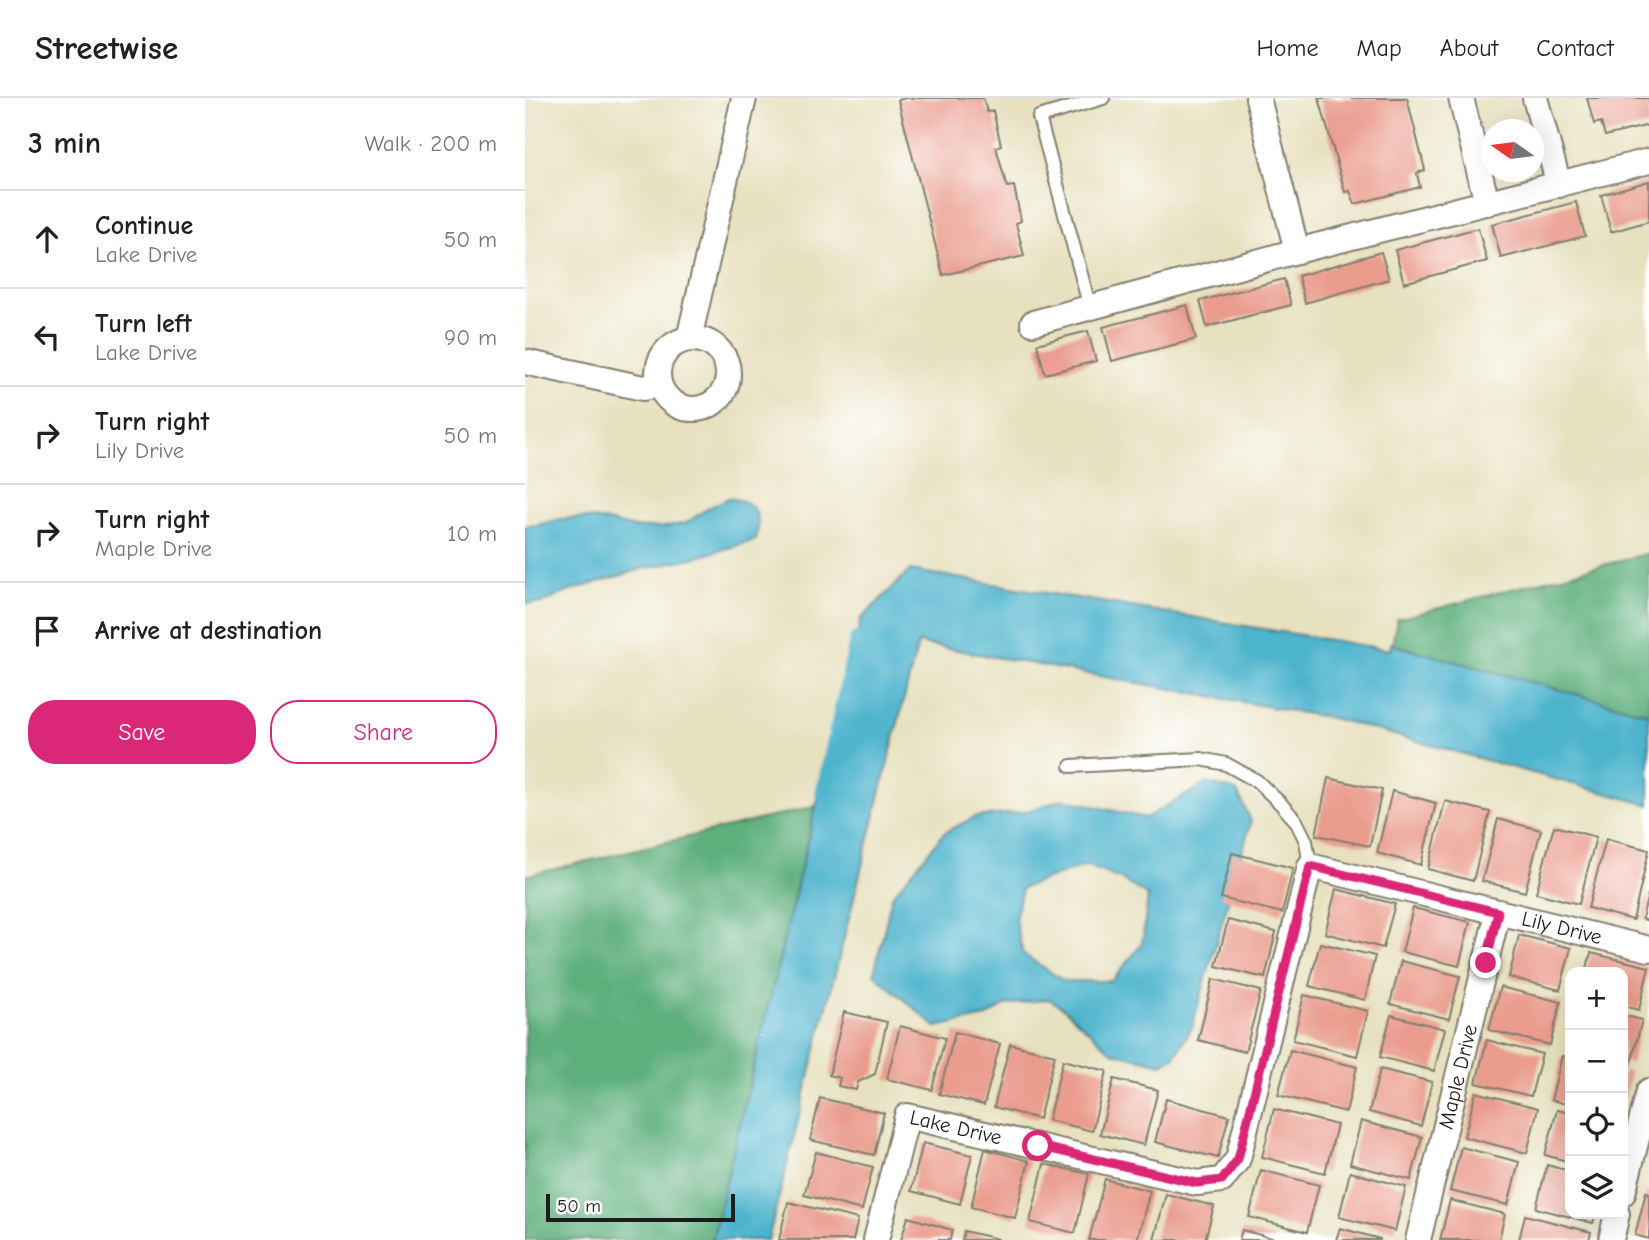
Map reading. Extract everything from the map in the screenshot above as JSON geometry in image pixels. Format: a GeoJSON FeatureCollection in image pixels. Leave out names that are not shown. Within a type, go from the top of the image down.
{"type":"FeatureCollection","features":[{"type":"Feature","properties":{"kind":"street"},"geometry":{"type":"LineString","coordinates":[[689,339],[744,98]]}},
{"type":"Feature","properties":{"kind":"street"},"geometry":{"type":"LineString","coordinates":[[1258,98],[1297,251]]}},
{"type":"Feature","properties":{"kind":"street"},"geometry":{"type":"LineString","coordinates":[[1461,98],[1487,203]]}},
{"type":"Feature","properties":{"kind":"street"},"geometry":{"type":"LineString","coordinates":[[1535,98],[1559,184]]}},
{"type":"Feature","properties":{"kind":"street"},"geometry":{"type":"LineString","coordinates":[[1033,323],[1297,251],[1649,161]]}},
{"type":"Feature","properties":{"kind":"street"},"geometry":{"type":"LineString","coordinates":[[689,339],[712,344],[721,353],[726,364],[725,387],[719,397],[709,405],[697,408],[685,408],[674,403],[659,385],[659,364],[664,355],[671,347],[689,339]]}},
{"type":"Feature","properties":{"kind":"street"},"geometry":{"type":"LineString","coordinates":[[525,362],[643,388],[659,385]]}},
{"type":"Feature","properties":{"kind":"street","name":"Lily Drive"},"geometry":{"type":"LineString","coordinates":[[1310,866],[1649,949]]}},
{"type":"Feature","properties":{"kind":"street","name":"Lake Drive"},"geometry":{"type":"LineString","coordinates":[[876,1240],[907,1116],[1197,1183],[1222,1180],[1238,1159],[1310,866]]}},
{"type":"Feature","properties":{"kind":"street","name":"Maple Drive"},"geometry":{"type":"LineString","coordinates":[[1418,1240],[1498,912]]}},
{"type":"Feature","properties":{"kind":"street"},"geometry":{"type":"LineString","coordinates":[[1628,1173],[1649,1091]]}},
{"type":"Feature","properties":{"kind":"street"},"geometry":{"type":"LineString","coordinates":[[1611,1240],[1616,1219]]}},
{"type":"Feature","properties":{"kind":"lane"},"geometry":{"type":"LineString","coordinates":[[1090,309],[1039,117],[1103,98]]}},
{"type":"Feature","properties":{"kind":"lane"},"geometry":{"type":"LineString","coordinates":[[1071,766],[1201,759],[1226,764],[1257,781],[1289,812],[1306,841],[1310,866]]}},
{"type":"Feature","properties":{"kind":"green space"},"geometry":{"type":"Polygon","coordinates":[[[1649,553],[1649,714],[1392,644],[1397,619],[1649,553]]]}},
{"type":"Feature","properties":{"kind":"green space"},"geometry":{"type":"Polygon","coordinates":[[[816,806],[712,1240],[525,1240],[525,876],[816,806]]]}},
{"type":"Feature","properties":{"kind":"water"},"geometry":{"type":"Polygon","coordinates":[[[728,498],[746,502],[754,509],[758,524],[756,540],[642,569],[572,590],[542,603],[525,604],[525,526],[560,519],[584,518],[635,528],[665,527],[686,523],[728,498]]]}},
{"type":"Feature","properties":{"kind":"water"},"geometry":{"type":"Polygon","coordinates":[[[910,570],[1390,650],[1391,644],[1649,714],[1649,805],[1336,719],[918,643],[768,1240],[712,1240],[861,619],[910,570]]]}},
{"type":"Feature","properties":{"kind":"water"},"geometry":{"type":"Polygon","coordinates":[[[1207,783],[1237,791],[1251,821],[1192,1027],[1175,1056],[1162,1064],[1112,1052],[1063,1008],[1049,999],[1006,1005],[987,1017],[936,1027],[874,974],[892,896],[945,832],[975,817],[1024,812],[1064,799],[1145,818],[1207,783]],[[1086,865],[1022,888],[1015,920],[1023,954],[1064,981],[1112,981],[1142,944],[1148,896],[1120,879],[1086,865]]]}},
{"type":"Feature","properties":{"kind":"building"},"geometry":{"type":"Polygon","coordinates":[[[983,98],[987,112],[993,111],[1001,145],[996,147],[1007,187],[1014,186],[1021,221],[1016,223],[1024,256],[943,275],[898,100],[983,98]]]}},
{"type":"Feature","properties":{"kind":"building"},"geometry":{"type":"Polygon","coordinates":[[[1319,98],[1407,98],[1425,170],[1417,173],[1420,187],[1355,204],[1350,191],[1345,192],[1319,98]]]}},
{"type":"Feature","properties":{"kind":"building"},"geometry":{"type":"Polygon","coordinates":[[[1587,98],[1649,98],[1649,125],[1605,136],[1601,122],[1594,124],[1587,98]]]}},
{"type":"Feature","properties":{"kind":"building"},"geometry":{"type":"Polygon","coordinates":[[[1649,181],[1649,221],[1611,232],[1601,195],[1649,181]]]}},
{"type":"Feature","properties":{"kind":"building"},"geometry":{"type":"Polygon","coordinates":[[[1576,202],[1585,236],[1501,258],[1492,224],[1576,202]]]}},
{"type":"Feature","properties":{"kind":"building"},"geometry":{"type":"Polygon","coordinates":[[[1478,228],[1487,261],[1404,283],[1395,250],[1478,228]]]}},
{"type":"Feature","properties":{"kind":"building"},"geometry":{"type":"Polygon","coordinates":[[[1381,252],[1389,279],[1305,303],[1298,276],[1381,252]]]}},
{"type":"Feature","properties":{"kind":"building"},"geometry":{"type":"Polygon","coordinates":[[[1284,279],[1291,305],[1207,327],[1200,301],[1284,279]]]}},
{"type":"Feature","properties":{"kind":"building"},"geometry":{"type":"Polygon","coordinates":[[[1187,305],[1196,339],[1112,361],[1103,327],[1187,305]]]}},
{"type":"Feature","properties":{"kind":"building"},"geometry":{"type":"Polygon","coordinates":[[[1088,331],[1096,361],[1045,374],[1037,344],[1088,331]]]}},
{"type":"Feature","properties":{"kind":"building"},"geometry":{"type":"Polygon","coordinates":[[[1328,778],[1382,790],[1370,846],[1316,835],[1328,778]]]}},
{"type":"Feature","properties":{"kind":"building"},"geometry":{"type":"Polygon","coordinates":[[[1392,791],[1436,803],[1421,865],[1377,853],[1392,791]]]}},
{"type":"Feature","properties":{"kind":"building"},"geometry":{"type":"Polygon","coordinates":[[[1445,801],[1490,812],[1473,881],[1428,869],[1445,801]]]}},
{"type":"Feature","properties":{"kind":"building"},"geometry":{"type":"Polygon","coordinates":[[[1498,819],[1541,830],[1525,892],[1482,881],[1498,819]]]}},
{"type":"Feature","properties":{"kind":"building"},"geometry":{"type":"Polygon","coordinates":[[[1554,826],[1596,837],[1579,904],[1536,893],[1554,826]]]}},
{"type":"Feature","properties":{"kind":"building"},"geometry":{"type":"Polygon","coordinates":[[[1606,839],[1649,850],[1633,920],[1588,908],[1606,839]]]}},
{"type":"Feature","properties":{"kind":"building"},"geometry":{"type":"Polygon","coordinates":[[[1232,853],[1293,868],[1282,913],[1221,898],[1232,853]]]}},
{"type":"Feature","properties":{"kind":"building"},"geometry":{"type":"Polygon","coordinates":[[[1336,889],[1395,904],[1383,948],[1325,933],[1336,889]]]}},
{"type":"Feature","properties":{"kind":"building"},"geometry":{"type":"Polygon","coordinates":[[[1649,894],[1649,921],[1642,919],[1649,894]]]}},
{"type":"Feature","properties":{"kind":"building"},"geometry":{"type":"Polygon","coordinates":[[[1413,908],[1470,922],[1459,966],[1402,952],[1413,908]]]}},
{"type":"Feature","properties":{"kind":"building"},"geometry":{"type":"Polygon","coordinates":[[[1228,920],[1276,932],[1265,978],[1216,966],[1228,920]]]}},
{"type":"Feature","properties":{"kind":"building"},"geometry":{"type":"Polygon","coordinates":[[[1519,935],[1571,948],[1560,990],[1509,977],[1519,935]]]}},
{"type":"Feature","properties":{"kind":"building"},"geometry":{"type":"Polygon","coordinates":[[[1320,943],[1375,956],[1365,1000],[1309,986],[1320,943]]]}},
{"type":"Feature","properties":{"kind":"building"},"geometry":{"type":"Polygon","coordinates":[[[1591,953],[1649,967],[1639,1010],[1628,1007],[1628,967],[1587,967],[1591,953]]]}},
{"type":"Feature","properties":{"kind":"building"},"geometry":{"type":"Polygon","coordinates":[[[1401,961],[1460,976],[1449,1019],[1390,1004],[1401,961]]]}},
{"type":"Feature","properties":{"kind":"building"},"geometry":{"type":"Polygon","coordinates":[[[1213,979],[1261,991],[1245,1052],[1198,1040],[1213,979]]]}},
{"type":"Feature","properties":{"kind":"building"},"geometry":{"type":"Polygon","coordinates":[[[1500,987],[1561,1002],[1550,1045],[1489,1030],[1500,987]]]}},
{"type":"Feature","properties":{"kind":"building"},"geometry":{"type":"Polygon","coordinates":[[[1304,995],[1368,1011],[1357,1056],[1293,1040],[1304,995]]]}},
{"type":"Feature","properties":{"kind":"building"},"geometry":{"type":"Polygon","coordinates":[[[844,1012],[887,1022],[875,1074],[858,1082],[856,1090],[838,1086],[840,1078],[829,1075],[844,1012]]]}},
{"type":"Feature","properties":{"kind":"building"},"geometry":{"type":"Polygon","coordinates":[[[1391,1015],[1445,1029],[1434,1071],[1380,1057],[1391,1015]]]}},
{"type":"Feature","properties":{"kind":"building"},"geometry":{"type":"Polygon","coordinates":[[[1628,1016],[1642,1020],[1631,1064],[1628,1063],[1628,1016]]]}},
{"type":"Feature","properties":{"kind":"building"},"geometry":{"type":"Polygon","coordinates":[[[900,1026],[945,1038],[932,1090],[887,1079],[900,1026]]]}},
{"type":"Feature","properties":{"kind":"building"},"geometry":{"type":"Polygon","coordinates":[[[955,1032],[1000,1044],[984,1105],[939,1094],[955,1032]]]}},
{"type":"Feature","properties":{"kind":"building"},"geometry":{"type":"Polygon","coordinates":[[[1487,1040],[1542,1054],[1531,1096],[1476,1083],[1487,1040]]]}},
{"type":"Feature","properties":{"kind":"building"},"geometry":{"type":"Polygon","coordinates":[[[1010,1044],[1055,1055],[1039,1119],[994,1107],[1010,1044]]]}},
{"type":"Feature","properties":{"kind":"building"},"geometry":{"type":"Polygon","coordinates":[[[1290,1050],[1357,1067],[1346,1112],[1278,1095],[1290,1050]]]}},
{"type":"Feature","properties":{"kind":"building"},"geometry":{"type":"Polygon","coordinates":[[[1562,1056],[1565,1057],[1565,1104],[1551,1100],[1562,1056]]]}},
{"type":"Feature","properties":{"kind":"building"},"geometry":{"type":"Polygon","coordinates":[[[1063,1060],[1107,1071],[1092,1131],[1048,1120],[1063,1060]]]}},
{"type":"Feature","properties":{"kind":"building"},"geometry":{"type":"Polygon","coordinates":[[[1380,1069],[1432,1082],[1421,1126],[1369,1112],[1380,1069]]]}},
{"type":"Feature","properties":{"kind":"building"},"geometry":{"type":"Polygon","coordinates":[[[1114,1079],[1158,1090],[1144,1145],[1100,1134],[1114,1079]]]}},
{"type":"Feature","properties":{"kind":"building"},"geometry":{"type":"Polygon","coordinates":[[[1476,1092],[1538,1108],[1527,1153],[1464,1137],[1476,1092]]]}},
{"type":"Feature","properties":{"kind":"building"},"geometry":{"type":"Polygon","coordinates":[[[820,1098],[884,1113],[874,1155],[810,1140],[820,1098]]]}},
{"type":"Feature","properties":{"kind":"building"},"geometry":{"type":"Polygon","coordinates":[[[1166,1099],[1229,1116],[1218,1158],[1155,1142],[1166,1099]]]}},
{"type":"Feature","properties":{"kind":"building"},"geometry":{"type":"Polygon","coordinates":[[[1274,1109],[1337,1125],[1325,1173],[1262,1157],[1274,1109]]]}},
{"type":"Feature","properties":{"kind":"building"},"geometry":{"type":"Polygon","coordinates":[[[1557,1110],[1565,1112],[1565,1161],[1545,1155],[1557,1110]]]}},
{"type":"Feature","properties":{"kind":"building"},"geometry":{"type":"Polygon","coordinates":[[[1361,1121],[1422,1137],[1411,1180],[1350,1164],[1361,1121]]]}},
{"type":"Feature","properties":{"kind":"building"},"geometry":{"type":"Polygon","coordinates":[[[923,1143],[972,1155],[960,1204],[911,1191],[923,1143]]]}},
{"type":"Feature","properties":{"kind":"building"},"geometry":{"type":"Polygon","coordinates":[[[1461,1147],[1519,1162],[1508,1205],[1450,1191],[1461,1147]]]}},
{"type":"Feature","properties":{"kind":"building"},"geometry":{"type":"Polygon","coordinates":[[[985,1149],[1029,1161],[1015,1218],[971,1207],[985,1149]]]}},
{"type":"Feature","properties":{"kind":"building"},"geometry":{"type":"Polygon","coordinates":[[[816,1152],[873,1167],[862,1210],[804,1195],[816,1152]]]}},
{"type":"Feature","properties":{"kind":"building"},"geometry":{"type":"Polygon","coordinates":[[[1044,1164],[1089,1174],[1075,1233],[1030,1222],[1044,1164]]]}},
{"type":"Feature","properties":{"kind":"building"},"geometry":{"type":"Polygon","coordinates":[[[1547,1165],[1565,1170],[1565,1216],[1536,1208],[1547,1165]]]}},
{"type":"Feature","properties":{"kind":"building"},"geometry":{"type":"Polygon","coordinates":[[[1261,1170],[1319,1185],[1307,1232],[1249,1217],[1261,1170]]]}},
{"type":"Feature","properties":{"kind":"building"},"geometry":{"type":"Polygon","coordinates":[[[1350,1172],[1406,1187],[1395,1231],[1339,1217],[1350,1172]]]}},
{"type":"Feature","properties":{"kind":"building"},"geometry":{"type":"Polygon","coordinates":[[[1105,1179],[1150,1191],[1137,1240],[1089,1240],[1105,1179]]]}},
{"type":"Feature","properties":{"kind":"building"},"geometry":{"type":"Polygon","coordinates":[[[1646,1192],[1649,1193],[1649,1239],[1635,1235],[1646,1192]]]}},
{"type":"Feature","properties":{"kind":"building"},"geometry":{"type":"Polygon","coordinates":[[[1166,1194],[1214,1206],[1205,1240],[1154,1240],[1166,1194]]]}},
{"type":"Feature","properties":{"kind":"building"},"geometry":{"type":"Polygon","coordinates":[[[1450,1200],[1505,1214],[1499,1240],[1440,1240],[1450,1200]]]}},
{"type":"Feature","properties":{"kind":"building"},"geometry":{"type":"Polygon","coordinates":[[[788,1202],[858,1219],[853,1240],[779,1240],[788,1202]]]}},
{"type":"Feature","properties":{"kind":"building"},"geometry":{"type":"Polygon","coordinates":[[[1525,1215],[1591,1232],[1589,1240],[1519,1240],[1525,1215]]]}},
{"type":"Feature","properties":{"kind":"building"},"geometry":{"type":"Polygon","coordinates":[[[908,1217],[952,1230],[950,1240],[901,1240],[908,1217]]]}},
{"type":"Feature","properties":{"kind":"building"},"geometry":{"type":"Polygon","coordinates":[[[1578,1219],[1594,1219],[1593,1223],[1578,1219]]]}},
{"type":"Feature","properties":{"kind":"building"},"geometry":{"type":"Polygon","coordinates":[[[1340,1228],[1380,1239],[1380,1240],[1336,1240],[1340,1228]]]}},
{"type":"Feature","properties":{"kind":"building"},"geometry":{"type":"Polygon","coordinates":[[[1242,1230],[1275,1239],[1275,1240],[1239,1240],[1242,1230]]]}},
{"type":"Feature","properties":{"kind":"building"},"geometry":{"type":"Polygon","coordinates":[[[964,1231],[998,1239],[998,1240],[962,1240],[964,1231]]]}},
{"type":"Feature","properties":{"kind":"waterway"},"geometry":{"type":"LineString","coordinates":[[819,794],[854,637],[865,633]]}},
{"type":"Feature","properties":{"kind":"route"},"geometry":{"type":"LineString","coordinates":[[1038,1146],[1197,1183],[1222,1180],[1238,1159],[1310,866],[1498,912],[1486,963]]}}]}
